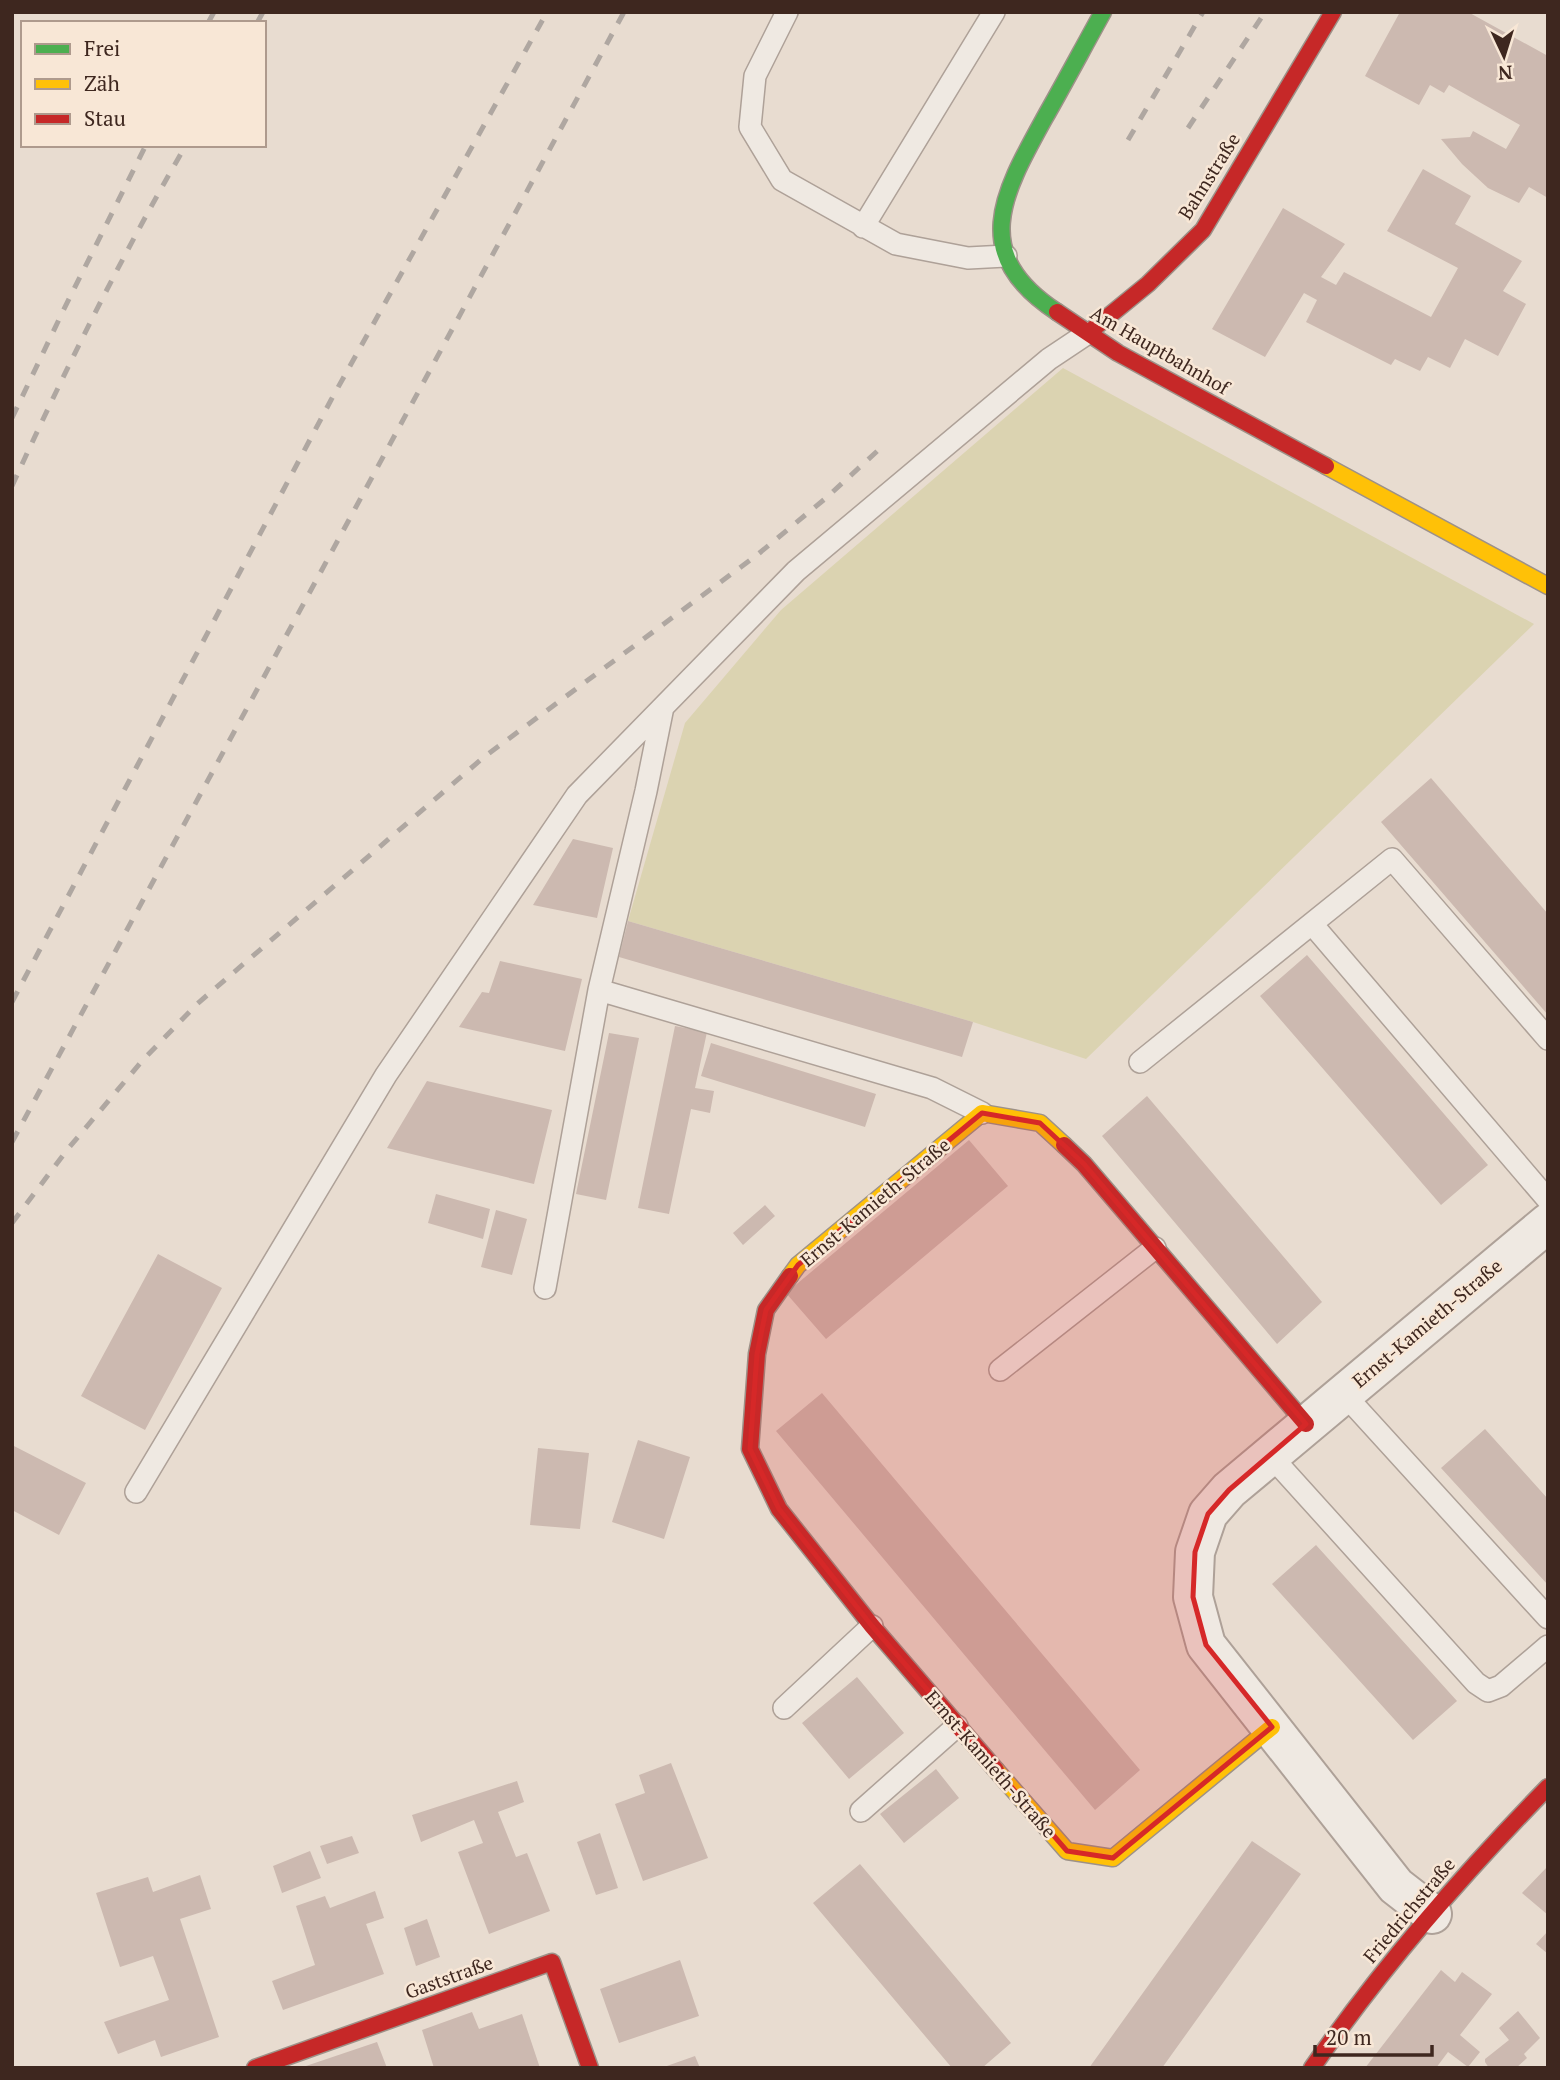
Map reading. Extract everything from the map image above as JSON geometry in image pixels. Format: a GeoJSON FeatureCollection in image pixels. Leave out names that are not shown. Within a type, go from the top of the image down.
{"type":"FeatureCollection","features":[{"type":"Feature","properties":{"kind":"street","name":"Am Hauptbahnhof"},"geometry":{"type":"LineString","coordinates":[[1103,12],[1012,180],[1004,201],[1001,219],[1006,256],[1017,276],[1037,299],[1118,353],[1548,586]]}},
{"type":"Feature","properties":{"kind":"street","name":"Bahnstraße"},"geometry":{"type":"LineString","coordinates":[[1088,333],[1117,311],[1182,252],[1203,229],[1333,12]]}},
{"type":"Feature","properties":{"kind":"street"},"geometry":{"type":"LineString","coordinates":[[982,1113],[1040,1123],[1084,1164],[1306,1424]]}},
{"type":"Feature","properties":{"kind":"street","name":"Ernst-Kamieth-Straße"},"geometry":{"type":"LineString","coordinates":[[982,1113],[798,1265],[766,1310],[757,1354],[750,1449],[779,1509],[872,1626],[1067,1851],[1114,1858],[1272,1727]]}},
{"type":"Feature","properties":{"kind":"street","name":"Ernst-Kamieth-Straße"},"geometry":{"type":"LineString","coordinates":[[1432,1914],[1396,1886],[1206,1645],[1193,1597],[1195,1552],[1208,1514],[1229,1490],[1548,1223]]}},
{"type":"Feature","properties":{"kind":"street","name":"Friedrichstraße"},"geometry":{"type":"LineString","coordinates":[[1312,2068],[1347,2019],[1432,1914],[1548,1787]]}},
{"type":"Feature","properties":{"kind":"street","name":"Gaststraße"},"geometry":{"type":"LineString","coordinates":[[255,2068],[552,1962],[590,2068]]}},
{"type":"Feature","properties":{"kind":"lane"},"geometry":{"type":"LineString","coordinates":[[786,12],[755,76],[750,127],[782,180],[896,244],[968,258],[1006,256]]}},
{"type":"Feature","properties":{"kind":"lane"},"geometry":{"type":"LineString","coordinates":[[863,227],[994,12]]}},
{"type":"Feature","properties":{"kind":"lane"},"geometry":{"type":"LineString","coordinates":[[136,1492],[386,1075],[577,795],[796,572],[1049,359],[1088,333]]}},
{"type":"Feature","properties":{"kind":"lane"},"geometry":{"type":"LineString","coordinates":[[545,1288],[598,990],[646,791],[663,707]]}},
{"type":"Feature","properties":{"kind":"lane"},"geometry":{"type":"LineString","coordinates":[[1140,1062],[1391,859],[1548,1039]]}},
{"type":"Feature","properties":{"kind":"lane"},"geometry":{"type":"LineString","coordinates":[[1312,924],[1548,1200]]}},
{"type":"Feature","properties":{"kind":"lane"},"geometry":{"type":"LineString","coordinates":[[598,990],[932,1088],[982,1113]]}},
{"type":"Feature","properties":{"kind":"lane"},"geometry":{"type":"LineString","coordinates":[[1000,1370],[1155,1248]]}},
{"type":"Feature","properties":{"kind":"lane"},"geometry":{"type":"LineString","coordinates":[[1343,1393],[1548,1618]]}},
{"type":"Feature","properties":{"kind":"lane"},"geometry":{"type":"LineString","coordinates":[[1270,1455],[1476,1683],[1488,1691],[1501,1686],[1548,1646]]}},
{"type":"Feature","properties":{"kind":"lane"},"geometry":{"type":"LineString","coordinates":[[784,1708],[872,1626]]}},
{"type":"Feature","properties":{"kind":"lane"},"geometry":{"type":"LineString","coordinates":[[861,1811],[957,1726]]}},
{"type":"Feature","properties":{"kind":"highlighted area"},"geometry":{"type":"Polygon","coordinates":[[[982,1113],[1040,1123],[1084,1164],[1306,1424],[1229,1490],[1208,1514],[1195,1552],[1193,1597],[1206,1645],[1272,1727],[1113,1858],[1067,1851],[872,1626],[779,1509],[750,1449],[757,1354],[766,1310],[798,1265],[982,1113]]]}},
{"type":"Feature","properties":{"kind":"shaded area"},"geometry":{"type":"Polygon","coordinates":[[[1063,368],[1534,624],[1086,1059],[973,1022],[628,921],[685,723],[781,610],[1063,368]]]}},
{"type":"Feature","properties":{"kind":"building"},"geometry":{"type":"Polygon","coordinates":[[[1400,12],[1468,12],[1548,56],[1548,198],[1529,187],[1519,203],[1488,188],[1462,164],[1441,139],[1470,137],[1473,131],[1506,149],[1520,125],[1449,85],[1444,93],[1430,85],[1419,105],[1365,76],[1400,12]]]}},
{"type":"Feature","properties":{"kind":"building"},"geometry":{"type":"Polygon","coordinates":[[[1423,169],[1471,196],[1455,224],[1522,261],[1503,291],[1526,304],[1498,356],[1465,339],[1450,368],[1428,357],[1420,371],[1395,359],[1391,365],[1306,322],[1317,300],[1304,293],[1265,357],[1212,329],[1283,208],[1345,244],[1321,277],[1336,285],[1344,272],[1431,317],[1458,268],[1387,231],[1423,169]]]}},
{"type":"Feature","properties":{"kind":"building"},"geometry":{"type":"Polygon","coordinates":[[[1431,778],[1548,914],[1548,1015],[1381,822],[1431,778]]]}},
{"type":"Feature","properties":{"kind":"building"},"geometry":{"type":"Polygon","coordinates":[[[573,839],[613,848],[597,918],[533,905],[573,839]]]}},
{"type":"Feature","properties":{"kind":"building"},"geometry":{"type":"Polygon","coordinates":[[[628,921],[973,1022],[962,1057],[619,957],[628,921]]]}},
{"type":"Feature","properties":{"kind":"building"},"geometry":{"type":"Polygon","coordinates":[[[1307,955],[1488,1165],[1441,1205],[1260,996],[1307,955]]]}},
{"type":"Feature","properties":{"kind":"building"},"geometry":{"type":"Polygon","coordinates":[[[500,961],[582,979],[565,1051],[459,1027],[482,992],[489,993],[500,961]]]}},
{"type":"Feature","properties":{"kind":"building"},"geometry":{"type":"Polygon","coordinates":[[[675,1026],[707,1032],[695,1088],[714,1091],[710,1113],[691,1109],[669,1214],[638,1208],[675,1026]]]}},
{"type":"Feature","properties":{"kind":"building"},"geometry":{"type":"Polygon","coordinates":[[[609,1033],[639,1038],[606,1200],[576,1194],[609,1033]]]}},
{"type":"Feature","properties":{"kind":"building"},"geometry":{"type":"Polygon","coordinates":[[[711,1043],[876,1094],[865,1127],[701,1076],[711,1043]]]}},
{"type":"Feature","properties":{"kind":"building"},"geometry":{"type":"Polygon","coordinates":[[[427,1081],[552,1110],[534,1184],[387,1148],[427,1081]]]}},
{"type":"Feature","properties":{"kind":"building"},"geometry":{"type":"Polygon","coordinates":[[[1147,1096],[1322,1302],[1277,1344],[1102,1136],[1147,1096]]]}},
{"type":"Feature","properties":{"kind":"building"},"geometry":{"type":"Polygon","coordinates":[[[969,1140],[1008,1186],[826,1339],[786,1293],[969,1140]]]}},
{"type":"Feature","properties":{"kind":"building"},"geometry":{"type":"Polygon","coordinates":[[[436,1194],[490,1209],[483,1239],[428,1223],[436,1194]]]}},
{"type":"Feature","properties":{"kind":"building"},"geometry":{"type":"Polygon","coordinates":[[[765,1205],[775,1216],[743,1245],[733,1233],[765,1205]]]}},
{"type":"Feature","properties":{"kind":"building"},"geometry":{"type":"Polygon","coordinates":[[[496,1210],[527,1219],[512,1275],[481,1267],[496,1210]]]}},
{"type":"Feature","properties":{"kind":"building"},"geometry":{"type":"Polygon","coordinates":[[[158,1254],[222,1288],[145,1430],[81,1396],[158,1254]]]}},
{"type":"Feature","properties":{"kind":"building"},"geometry":{"type":"Polygon","coordinates":[[[822,1393],[1140,1770],[1095,1810],[776,1431],[822,1393]]]}},
{"type":"Feature","properties":{"kind":"building"},"geometry":{"type":"Polygon","coordinates":[[[1485,1429],[1548,1499],[1548,1585],[1441,1468],[1485,1429]]]}},
{"type":"Feature","properties":{"kind":"building"},"geometry":{"type":"Polygon","coordinates":[[[638,1440],[690,1457],[664,1539],[612,1522],[638,1440]]]}},
{"type":"Feature","properties":{"kind":"building"},"geometry":{"type":"Polygon","coordinates":[[[12,1445],[86,1483],[59,1535],[12,1510],[12,1445]]]}},
{"type":"Feature","properties":{"kind":"building"},"geometry":{"type":"Polygon","coordinates":[[[538,1448],[589,1453],[580,1529],[530,1525],[538,1448]]]}},
{"type":"Feature","properties":{"kind":"building"},"geometry":{"type":"Polygon","coordinates":[[[1316,1545],[1457,1701],[1413,1740],[1272,1584],[1316,1545]]]}},
{"type":"Feature","properties":{"kind":"building"},"geometry":{"type":"Polygon","coordinates":[[[857,1677],[904,1733],[849,1779],[802,1723],[857,1677]]]}},
{"type":"Feature","properties":{"kind":"building"},"geometry":{"type":"Polygon","coordinates":[[[671,1763],[708,1858],[643,1881],[615,1804],[645,1793],[639,1775],[671,1763]]]}},
{"type":"Feature","properties":{"kind":"building"},"geometry":{"type":"Polygon","coordinates":[[[936,1769],[959,1798],[904,1843],[880,1814],[936,1769]]]}},
{"type":"Feature","properties":{"kind":"building"},"geometry":{"type":"Polygon","coordinates":[[[517,1781],[524,1802],[498,1812],[516,1857],[527,1853],[550,1911],[489,1934],[458,1852],[483,1843],[474,1820],[421,1842],[412,1815],[517,1781]]]}},
{"type":"Feature","properties":{"kind":"building"},"geometry":{"type":"Polygon","coordinates":[[[600,1833],[618,1888],[596,1895],[577,1842],[600,1833]]]}},
{"type":"Feature","properties":{"kind":"building"},"geometry":{"type":"Polygon","coordinates":[[[352,1836],[359,1853],[327,1864],[320,1846],[352,1836]]]}},
{"type":"Feature","properties":{"kind":"building"},"geometry":{"type":"Polygon","coordinates":[[[1252,1841],[1301,1874],[1162,2068],[1089,2068],[1252,1841]]]}},
{"type":"Feature","properties":{"kind":"building"},"geometry":{"type":"Polygon","coordinates":[[[310,1851],[321,1878],[282,1893],[273,1866],[310,1851]]]}},
{"type":"Feature","properties":{"kind":"building"},"geometry":{"type":"Polygon","coordinates":[[[860,1864],[1011,2043],[982,2068],[952,2068],[813,1903],[860,1864]]]}},
{"type":"Feature","properties":{"kind":"building"},"geometry":{"type":"Polygon","coordinates":[[[1548,1866],[1548,1915],[1522,1893],[1548,1866]]]}},
{"type":"Feature","properties":{"kind":"building"},"geometry":{"type":"Polygon","coordinates":[[[200,1875],[211,1909],[180,1919],[219,2037],[161,2057],[155,2040],[118,2054],[104,2022],[169,2000],[153,1956],[120,1967],[96,1893],[148,1877],[153,1892],[200,1875]]]}},
{"type":"Feature","properties":{"kind":"building"},"geometry":{"type":"Polygon","coordinates":[[[375,1891],[384,1918],[366,1924],[384,1974],[283,2010],[272,1981],[315,1965],[296,1906],[325,1896],[330,1908],[375,1891]]]}},
{"type":"Feature","properties":{"kind":"building"},"geometry":{"type":"Polygon","coordinates":[[[427,1919],[440,1957],[416,1966],[404,1928],[427,1919]]]}},
{"type":"Feature","properties":{"kind":"building"},"geometry":{"type":"Polygon","coordinates":[[[1548,1931],[1548,1954],[1536,1944],[1548,1931]]]}},
{"type":"Feature","properties":{"kind":"building"},"geometry":{"type":"Polygon","coordinates":[[[680,1960],[699,2016],[619,2043],[600,1989],[680,1960]]]}},
{"type":"Feature","properties":{"kind":"building"},"geometry":{"type":"Polygon","coordinates":[[[1441,1970],[1455,1982],[1462,1972],[1492,1994],[1460,2035],[1480,2052],[1468,2067],[1448,2052],[1436,2068],[1365,2068],[1441,1970]]]}},
{"type":"Feature","properties":{"kind":"building"},"geometry":{"type":"Polygon","coordinates":[[[1518,2011],[1540,2038],[1524,2054],[1527,2058],[1516,2068],[1489,2068],[1485,2059],[1509,2040],[1499,2028],[1518,2011]]]}},
{"type":"Feature","properties":{"kind":"building"},"geometry":{"type":"Polygon","coordinates":[[[472,2012],[479,2029],[522,2014],[540,2068],[434,2068],[422,2030],[472,2012]]]}},
{"type":"Feature","properties":{"kind":"building"},"geometry":{"type":"Polygon","coordinates":[[[377,2042],[387,2068],[300,2068],[377,2042]]]}},
{"type":"Feature","properties":{"kind":"building"},"geometry":{"type":"Polygon","coordinates":[[[695,2056],[700,2068],[664,2068],[664,2067],[695,2056]]]}},
{"type":"Feature","properties":{"kind":"railway"},"geometry":{"type":"LineString","coordinates":[[209,21],[214,12]]}},
{"type":"Feature","properties":{"kind":"railway"},"geometry":{"type":"LineString","coordinates":[[258,21],[263,12]]}},
{"type":"Feature","properties":{"kind":"railway"},"geometry":{"type":"LineString","coordinates":[[12,1002],[331,400],[547,12]]}},
{"type":"Feature","properties":{"kind":"railway"},"geometry":{"type":"LineString","coordinates":[[12,1142],[624,12]]}},
{"type":"Feature","properties":{"kind":"railway"},"geometry":{"type":"LineString","coordinates":[[1128,140],[1203,12]]}},
{"type":"Feature","properties":{"kind":"railway"},"geometry":{"type":"LineString","coordinates":[[1188,128],[1265,12]]}},
{"type":"Feature","properties":{"kind":"railway"},"geometry":{"type":"LineString","coordinates":[[12,418],[145,147]]}},
{"type":"Feature","properties":{"kind":"railway"},"geometry":{"type":"LineString","coordinates":[[12,486],[95,313],[185,147]]}},
{"type":"Feature","properties":{"kind":"railway"},"geometry":{"type":"LineString","coordinates":[[12,1223],[67,1150],[142,1061],[197,1004],[484,757],[757,555],[826,498],[885,444]]}},
{"type":"Feature","properties":{"kind":"traffic: fast"},"geometry":{"type":"LineString","coordinates":[[1057,312],[1029,290],[1012,268],[1003,245],[1002,222],[1006,198],[1016,173],[1103,12]]}},
{"type":"Feature","properties":{"kind":"traffic: slow"},"geometry":{"type":"LineString","coordinates":[[1326,466],[1548,586]]}},
{"type":"Feature","properties":{"kind":"traffic: slow"},"geometry":{"type":"LineString","coordinates":[[790,1276],[798,1265],[982,1113],[1040,1123],[1064,1145]]}},
{"type":"Feature","properties":{"kind":"traffic: slow"},"geometry":{"type":"LineString","coordinates":[[996,1770],[1067,1851],[1113,1858],[1272,1727]]}},
{"type":"Feature","properties":{"kind":"traffic: jam"},"geometry":{"type":"LineString","coordinates":[[1088,333],[1148,284],[1203,230],[1333,12]]}},
{"type":"Feature","properties":{"kind":"traffic: jam"},"geometry":{"type":"LineString","coordinates":[[1057,312],[1118,353],[1326,466]]}},
{"type":"Feature","properties":{"kind":"traffic: jam"},"geometry":{"type":"LineString","coordinates":[[1064,1145],[1084,1164],[1306,1424]]}},
{"type":"Feature","properties":{"kind":"traffic: jam"},"geometry":{"type":"LineString","coordinates":[[790,1276],[766,1310],[757,1354],[750,1449],[779,1509],[872,1626],[996,1770]]}},
{"type":"Feature","properties":{"kind":"traffic: jam"},"geometry":{"type":"LineString","coordinates":[[1312,2068],[1366,1994],[1424,1923],[1548,1787]]}},
{"type":"Feature","properties":{"kind":"traffic: jam"},"geometry":{"type":"LineString","coordinates":[[255,2068],[552,1962],[590,2068]]}}]}
